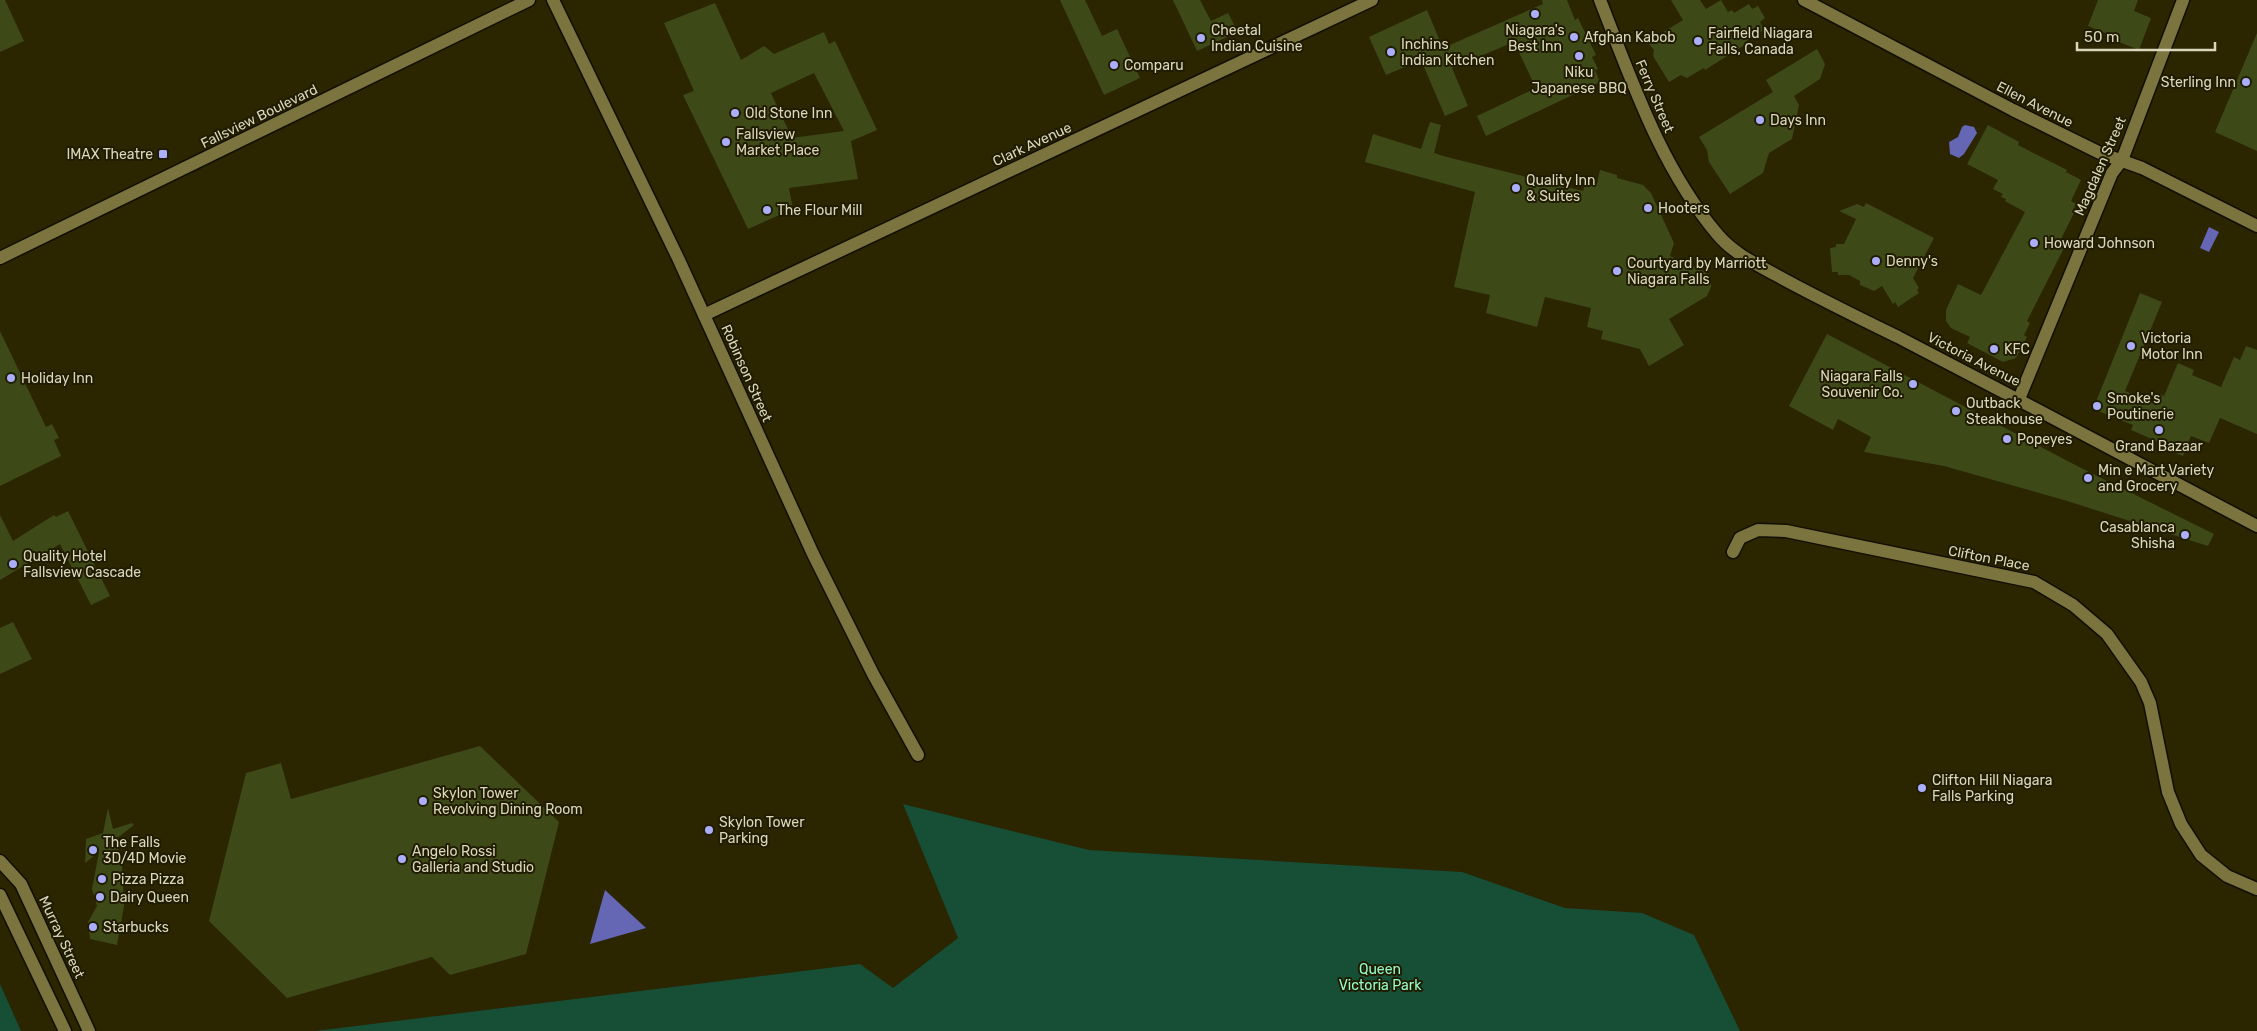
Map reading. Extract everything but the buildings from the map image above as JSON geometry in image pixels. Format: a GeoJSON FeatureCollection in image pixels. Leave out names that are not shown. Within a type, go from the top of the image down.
{"type":"FeatureCollection","features":[{"type":"Feature","properties":{"kind":"street","name":"Fallsview Boulevard"},"geometry":{"type":"LineString","coordinates":[[0,258],[529,0]]}},
{"type":"Feature","properties":{"kind":"street","name":"Robinson Street"},"geometry":{"type":"LineString","coordinates":[[553,0],[704,315],[813,554],[873,674],[918,755]]}},
{"type":"Feature","properties":{"kind":"street","name":"Clark Avenue"},"geometry":{"type":"LineString","coordinates":[[704,315],[1372,0]]}},
{"type":"Feature","properties":{"kind":"street","name":"Ferry Street"},"geometry":{"type":"LineString","coordinates":[[1600,0],[1646,117],[1692,200]]}},
{"type":"Feature","properties":{"kind":"street","name":"Ellen Avenue"},"geometry":{"type":"LineString","coordinates":[[1804,0],[2013,110],[2100,153],[2150,172],[2257,226]]}},
{"type":"Feature","properties":{"kind":"street","name":"Magdalen Street"},"geometry":{"type":"LineString","coordinates":[[2020,399],[2109,180],[2122,160],[2183,0]]}},
{"type":"Feature","properties":{"kind":"street","name":"Victoria Avenue"},"geometry":{"type":"LineString","coordinates":[[1692,200],[1719,237],[1740,255],[1793,284],[2020,399],[2257,526]]}},
{"type":"Feature","properties":{"kind":"street","name":"Clifton Place"},"geometry":{"type":"LineString","coordinates":[[1732,552],[1740,538],[1758,530],[1786,531],[2034,582],[2073,605],[2107,634],[2141,682],[2150,704],[2168,792],[2186,832],[2201,855],[2227,876],[2257,889]]}},
{"type":"Feature","properties":{"kind":"street","name":"Murray Street"},"geometry":{"type":"LineString","coordinates":[[0,861],[21,884],[89,1031]]}},
{"type":"Feature","properties":{"kind":"street"},"geometry":{"type":"LineString","coordinates":[[0,895],[66,1031]]}},
{"type":"Feature","properties":{"kind":"green space","name":"Queen Victoria Park"},"geometry":{"type":"Polygon","coordinates":[[[903,804],[1089,850],[1462,872],[1565,908],[1642,913],[1694,935],[1740,1031],[315,1031],[860,964],[893,988],[958,938],[903,804]]]}},
{"type":"Feature","properties":{"kind":"green space"},"geometry":{"type":"Polygon","coordinates":[[[0,984],[21,1031],[0,1031],[0,984]]]}},
{"type":"Feature","properties":{"kind":"shaded area"},"geometry":{"type":"Polygon","coordinates":[[[1965,125],[1974,127],[1977,133],[1964,154],[1959,158],[1950,154],[1949,142],[1958,137],[1962,127],[1965,125]]]}},
{"type":"Feature","properties":{"kind":"shaded area"},"geometry":{"type":"Polygon","coordinates":[[[2209,227],[2219,232],[2209,252],[2200,248],[2209,227]]]}},
{"type":"Feature","properties":{"kind":"shaded area"},"geometry":{"type":"Polygon","coordinates":[[[605,890],[646,928],[590,944],[605,890]]]}},
{"type":"Feature","properties":{"kind":"place","name":"Niagara's Best Inn"},"geometry":{"type":"Point","coordinates":[1535,14]}},
{"type":"Feature","properties":{"kind":"place","name":"Afghan Kabob"},"geometry":{"type":"Point","coordinates":[1574,37]}},
{"type":"Feature","properties":{"kind":"place","name":"Cheetal Indian Cuisine"},"geometry":{"type":"Point","coordinates":[1201,38]}},
{"type":"Feature","properties":{"kind":"place","name":"Fairfield Niagara Falls, Canada"},"geometry":{"type":"Point","coordinates":[1698,41]}},
{"type":"Feature","properties":{"kind":"place","name":"Inchins Indian Kitchen"},"geometry":{"type":"Point","coordinates":[1391,52]}},
{"type":"Feature","properties":{"kind":"place","name":"Niku Japanese BBQ"},"geometry":{"type":"Point","coordinates":[1579,56]}},
{"type":"Feature","properties":{"kind":"place","name":"Comparu"},"geometry":{"type":"Point","coordinates":[1114,65]}},
{"type":"Feature","properties":{"kind":"place","name":"Sterling Inn"},"geometry":{"type":"Point","coordinates":[2246,82]}},
{"type":"Feature","properties":{"kind":"place","name":"Old Stone Inn"},"geometry":{"type":"Point","coordinates":[735,113]}},
{"type":"Feature","properties":{"kind":"place","name":"Days Inn"},"geometry":{"type":"Point","coordinates":[1760,120]}},
{"type":"Feature","properties":{"kind":"place","name":"Fallsview Market Place"},"geometry":{"type":"Point","coordinates":[726,142]}},
{"type":"Feature","properties":{"kind":"place","name":"IMAX Theatre"},"geometry":{"type":"Point","coordinates":[163,154]}},
{"type":"Feature","properties":{"kind":"place","name":"Quality Inn & Suites"},"geometry":{"type":"Point","coordinates":[1516,188]}},
{"type":"Feature","properties":{"kind":"place","name":"Hooters"},"geometry":{"type":"Point","coordinates":[1648,208]}},
{"type":"Feature","properties":{"kind":"place","name":"The Flour Mill"},"geometry":{"type":"Point","coordinates":[767,210]}},
{"type":"Feature","properties":{"kind":"place","name":"Howard Johnson"},"geometry":{"type":"Point","coordinates":[2034,243]}},
{"type":"Feature","properties":{"kind":"place","name":"Denny's"},"geometry":{"type":"Point","coordinates":[1876,261]}},
{"type":"Feature","properties":{"kind":"place","name":"Courtyard by Marriott Niagara Falls"},"geometry":{"type":"Point","coordinates":[1617,271]}},
{"type":"Feature","properties":{"kind":"place","name":"Victoria Motor Inn"},"geometry":{"type":"Point","coordinates":[2131,346]}},
{"type":"Feature","properties":{"kind":"place","name":"KFC"},"geometry":{"type":"Point","coordinates":[1994,349]}},
{"type":"Feature","properties":{"kind":"place","name":"Holiday Inn"},"geometry":{"type":"Point","coordinates":[11,378]}},
{"type":"Feature","properties":{"kind":"place","name":"Niagara Falls Souvenir Co."},"geometry":{"type":"Point","coordinates":[1913,384]}},
{"type":"Feature","properties":{"kind":"place","name":"Smoke's Poutinerie"},"geometry":{"type":"Point","coordinates":[2097,406]}},
{"type":"Feature","properties":{"kind":"place","name":"Outback Steakhouse"},"geometry":{"type":"Point","coordinates":[1956,411]}},
{"type":"Feature","properties":{"kind":"place","name":"Grand Bazaar"},"geometry":{"type":"Point","coordinates":[2159,430]}},
{"type":"Feature","properties":{"kind":"place","name":"Popeyes"},"geometry":{"type":"Point","coordinates":[2007,439]}},
{"type":"Feature","properties":{"kind":"place","name":"Min e Mart Variety and Grocery"},"geometry":{"type":"Point","coordinates":[2088,478]}},
{"type":"Feature","properties":{"kind":"place","name":"Casablanca Shisha"},"geometry":{"type":"Point","coordinates":[2185,535]}},
{"type":"Feature","properties":{"kind":"place","name":"Quality Hotel Fallsview Cascade"},"geometry":{"type":"Point","coordinates":[13,564]}},
{"type":"Feature","properties":{"kind":"place","name":"Clifton Hill Niagara Falls Parking"},"geometry":{"type":"Point","coordinates":[1922,788]}},
{"type":"Feature","properties":{"kind":"place","name":"Skylon Tower Revolving Dining Room"},"geometry":{"type":"Point","coordinates":[423,801]}},
{"type":"Feature","properties":{"kind":"place","name":"Skylon Tower Parking"},"geometry":{"type":"Point","coordinates":[709,830]}},
{"type":"Feature","properties":{"kind":"place","name":"The Falls 3D/4D Movie"},"geometry":{"type":"Point","coordinates":[93,850]}},
{"type":"Feature","properties":{"kind":"place","name":"Angelo Rossi Galleria and Studio"},"geometry":{"type":"Point","coordinates":[402,859]}},
{"type":"Feature","properties":{"kind":"place","name":"Pizza Pizza"},"geometry":{"type":"Point","coordinates":[102,879]}},
{"type":"Feature","properties":{"kind":"place","name":"Dairy Queen"},"geometry":{"type":"Point","coordinates":[100,897]}},
{"type":"Feature","properties":{"kind":"place","name":"Starbucks"},"geometry":{"type":"Point","coordinates":[93,927]}}]}
